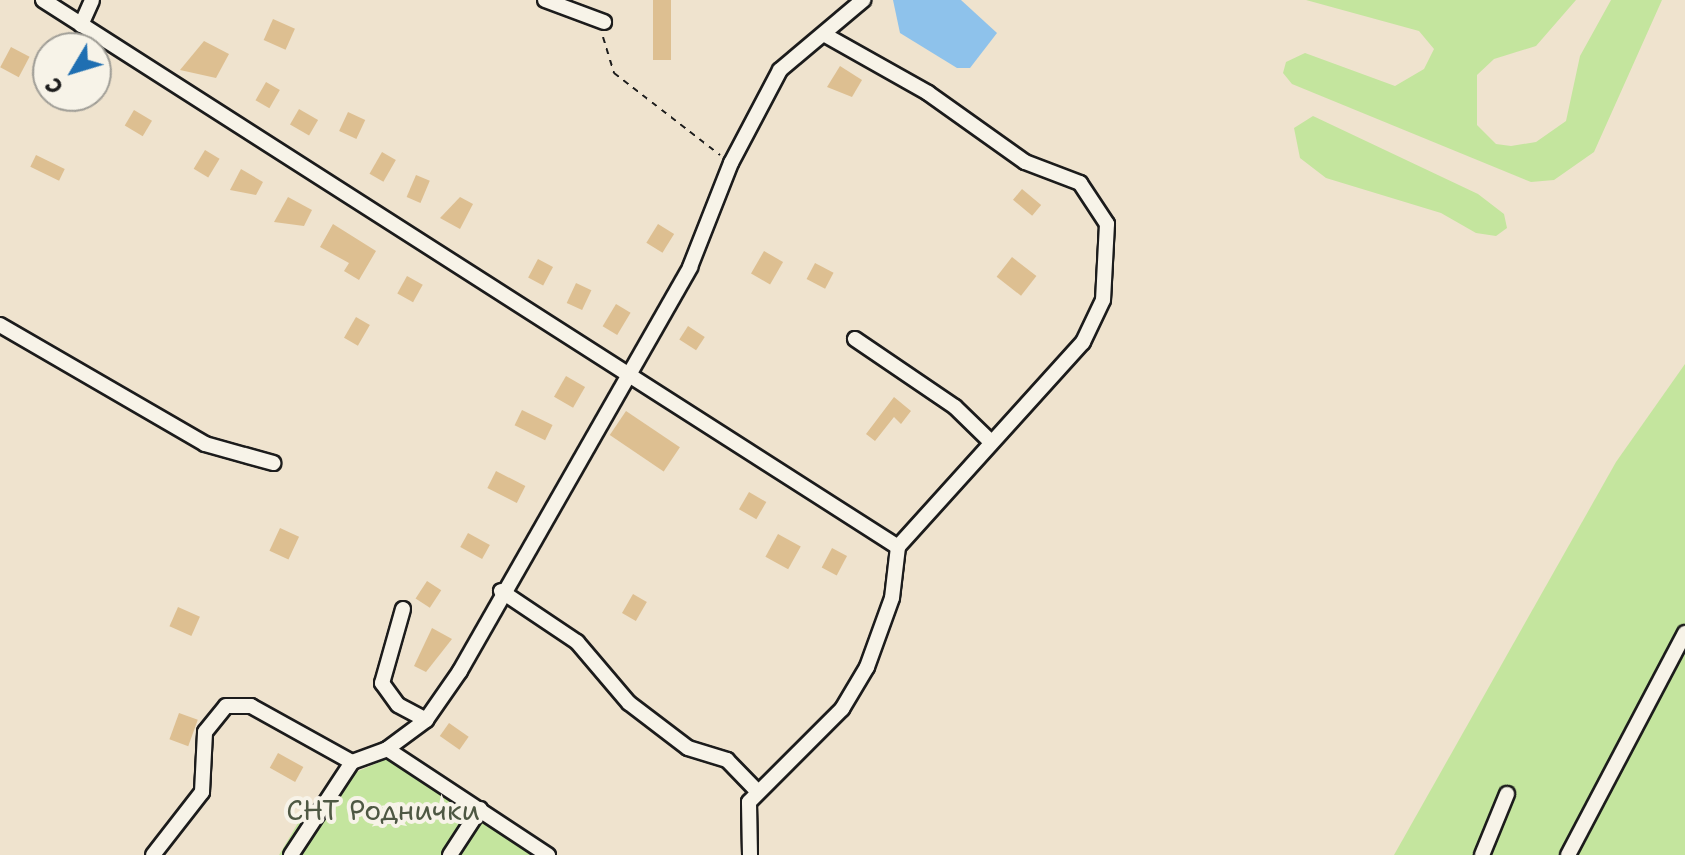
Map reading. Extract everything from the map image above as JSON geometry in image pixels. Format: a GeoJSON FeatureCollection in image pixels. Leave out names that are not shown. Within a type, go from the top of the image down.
{"type":"FeatureCollection","features":[{"type":"Feature","properties":{"kind":"street"},"geometry":{"type":"LineString","coordinates":[[43,0],[898,547]]}},
{"type":"Feature","properties":{"kind":"street"},"geometry":{"type":"LineString","coordinates":[[81,25],[92,0]]}},
{"type":"Feature","properties":{"kind":"street"},"geometry":{"type":"LineString","coordinates":[[545,0],[604,22]]}},
{"type":"Feature","properties":{"kind":"street"},"geometry":{"type":"LineString","coordinates":[[291,855],[352,762],[387,749],[426,720],[706,233],[731,163],[780,70],[827,36],[863,0]]}},
{"type":"Feature","properties":{"kind":"street"},"geometry":{"type":"LineString","coordinates":[[750,855],[746,814],[757,791],[854,690],[892,598],[898,547],[1093,325],[1108,272],[1107,224],[1080,183],[1025,162],[928,93],[827,36]]}},
{"type":"Feature","properties":{"kind":"street"},"geometry":{"type":"LineString","coordinates":[[0,325],[205,444],[273,463]]}},
{"type":"Feature","properties":{"kind":"street"},"geometry":{"type":"LineString","coordinates":[[855,339],[955,407],[991,442]]}},
{"type":"Feature","properties":{"kind":"street"},"geometry":{"type":"LineString","coordinates":[[501,591],[577,642],[629,703],[688,748],[727,760],[757,791]]}},
{"type":"Feature","properties":{"kind":"street"},"geometry":{"type":"LineString","coordinates":[[403,609],[382,683],[398,705],[426,720]]}},
{"type":"Feature","properties":{"kind":"street"},"geometry":{"type":"LineString","coordinates":[[1568,855],[1685,633]]}},
{"type":"Feature","properties":{"kind":"street"},"geometry":{"type":"LineString","coordinates":[[153,855],[202,792],[199,758],[210,721],[236,703],[352,762]]}},
{"type":"Feature","properties":{"kind":"street"},"geometry":{"type":"LineString","coordinates":[[387,749],[548,855]]}},
{"type":"Feature","properties":{"kind":"street"},"geometry":{"type":"LineString","coordinates":[[1482,855],[1507,794]]}},
{"type":"Feature","properties":{"kind":"street"},"geometry":{"type":"LineString","coordinates":[[450,855],[480,809]]}},
{"type":"Feature","properties":{"kind":"path"},"geometry":{"type":"LineString","coordinates":[[604,22],[602,45],[614,73],[731,163]]}},
{"type":"Feature","properties":{"kind":"green space"},"geometry":{"type":"Polygon","coordinates":[[[1306,0],[1576,0],[1536,46],[1494,59],[1477,75],[1477,125],[1496,144],[1511,146],[1536,142],[1566,121],[1580,56],[1611,0],[1662,0],[1594,152],[1554,180],[1531,182],[1292,84],[1283,73],[1286,62],[1305,53],[1395,86],[1424,69],[1434,49],[1419,31],[1306,0]]]}},
{"type":"Feature","properties":{"kind":"green space"},"geometry":{"type":"Polygon","coordinates":[[[1313,116],[1478,194],[1504,214],[1507,228],[1496,236],[1476,233],[1441,213],[1326,178],[1300,158],[1294,128],[1313,116]]]}},
{"type":"Feature","properties":{"kind":"green space"},"geometry":{"type":"Polygon","coordinates":[[[1685,364],[1685,855],[1394,855],[1616,462],[1685,364]]]}},
{"type":"Feature","properties":{"kind":"green space","name":"СНТ Роднички"},"geometry":{"type":"Polygon","coordinates":[[[389,758],[532,855],[279,855],[301,818],[318,825],[349,775],[389,758]]]}},
{"type":"Feature","properties":{"kind":"water"},"geometry":{"type":"Polygon","coordinates":[[[893,0],[961,0],[997,33],[970,68],[957,68],[900,33],[893,0]]]}},
{"type":"Feature","properties":{"kind":"building"},"geometry":{"type":"Polygon","coordinates":[[[653,0],[671,0],[671,60],[653,60],[653,0]]]}},
{"type":"Feature","properties":{"kind":"building"},"geometry":{"type":"Polygon","coordinates":[[[273,19],[295,29],[286,50],[264,40],[273,19]]]}},
{"type":"Feature","properties":{"kind":"building"},"geometry":{"type":"Polygon","coordinates":[[[204,41],[229,54],[216,78],[180,70],[204,41]]]}},
{"type":"Feature","properties":{"kind":"building"},"geometry":{"type":"Polygon","coordinates":[[[11,47],[30,57],[19,77],[0,67],[11,47]]]}},
{"type":"Feature","properties":{"kind":"building"},"geometry":{"type":"Polygon","coordinates":[[[840,66],[862,80],[852,97],[827,87],[840,66]]]}},
{"type":"Feature","properties":{"kind":"building"},"geometry":{"type":"Polygon","coordinates":[[[266,82],[280,90],[269,108],[256,100],[266,82]]]}},
{"type":"Feature","properties":{"kind":"building"},"geometry":{"type":"Polygon","coordinates":[[[299,109],[318,120],[309,136],[290,125],[299,109]]]}},
{"type":"Feature","properties":{"kind":"building"},"geometry":{"type":"Polygon","coordinates":[[[134,110],[152,121],[143,136],[125,125],[134,110]]]}},
{"type":"Feature","properties":{"kind":"building"},"geometry":{"type":"Polygon","coordinates":[[[348,112],[365,120],[356,139],[339,131],[348,112]]]}},
{"type":"Feature","properties":{"kind":"building"},"geometry":{"type":"Polygon","coordinates":[[[205,150],[220,159],[208,178],[194,169],[205,150]]]}},
{"type":"Feature","properties":{"kind":"building"},"geometry":{"type":"Polygon","coordinates":[[[382,152],[396,160],[383,182],[370,174],[382,152]]]}},
{"type":"Feature","properties":{"kind":"building"},"geometry":{"type":"Polygon","coordinates":[[[36,155],[65,169],[59,181],[30,167],[36,155]]]}},
{"type":"Feature","properties":{"kind":"building"},"geometry":{"type":"Polygon","coordinates":[[[241,169],[263,182],[256,195],[230,190],[241,169]]]}},
{"type":"Feature","properties":{"kind":"building"},"geometry":{"type":"Polygon","coordinates":[[[416,175],[430,181],[420,203],[407,197],[416,175]]]}},
{"type":"Feature","properties":{"kind":"building"},"geometry":{"type":"Polygon","coordinates":[[[1022,189],[1041,205],[1032,216],[1013,200],[1022,189]]]}},
{"type":"Feature","properties":{"kind":"building"},"geometry":{"type":"Polygon","coordinates":[[[288,197],[312,210],[304,226],[274,222],[288,197]]]}},
{"type":"Feature","properties":{"kind":"building"},"geometry":{"type":"Polygon","coordinates":[[[460,197],[473,204],[460,229],[440,218],[460,197]]]}},
{"type":"Feature","properties":{"kind":"building"},"geometry":{"type":"Polygon","coordinates":[[[333,224],[376,251],[359,280],[344,271],[349,263],[320,247],[333,224]]]}},
{"type":"Feature","properties":{"kind":"building"},"geometry":{"type":"Polygon","coordinates":[[[658,224],[674,234],[662,253],[646,243],[658,224]]]}},
{"type":"Feature","properties":{"kind":"building"},"geometry":{"type":"Polygon","coordinates":[[[764,251],[783,262],[770,285],[751,274],[764,251]]]}},
{"type":"Feature","properties":{"kind":"building"},"geometry":{"type":"Polygon","coordinates":[[[1012,257],[1036,276],[1021,296],[997,277],[1012,257]]]}},
{"type":"Feature","properties":{"kind":"building"},"geometry":{"type":"Polygon","coordinates":[[[538,259],[553,267],[543,286],[528,278],[538,259]]]}},
{"type":"Feature","properties":{"kind":"building"},"geometry":{"type":"Polygon","coordinates":[[[815,263],[834,273],[825,289],[807,279],[815,263]]]}},
{"type":"Feature","properties":{"kind":"building"},"geometry":{"type":"Polygon","coordinates":[[[407,276],[423,285],[413,302],[397,293],[407,276]]]}},
{"type":"Feature","properties":{"kind":"building"},"geometry":{"type":"Polygon","coordinates":[[[576,283],[591,290],[582,310],[567,303],[576,283]]]}},
{"type":"Feature","properties":{"kind":"building"},"geometry":{"type":"Polygon","coordinates":[[[616,304],[631,313],[617,335],[603,326],[616,304]]]}},
{"type":"Feature","properties":{"kind":"building"},"geometry":{"type":"Polygon","coordinates":[[[356,317],[370,325],[358,346],[344,338],[356,317]]]}},
{"type":"Feature","properties":{"kind":"building"},"geometry":{"type":"Polygon","coordinates":[[[688,326],[705,337],[696,350],[679,339],[688,326]]]}},
{"type":"Feature","properties":{"kind":"building"},"geometry":{"type":"Polygon","coordinates":[[[566,376],[585,387],[573,408],[554,397],[566,376]]]}},
{"type":"Feature","properties":{"kind":"building"},"geometry":{"type":"Polygon","coordinates":[[[894,397],[911,411],[901,424],[894,417],[875,441],[866,434],[894,397]]]}},
{"type":"Feature","properties":{"kind":"building"},"geometry":{"type":"Polygon","coordinates":[[[522,410],[553,425],[545,440],[515,425],[522,410]]]}},
{"type":"Feature","properties":{"kind":"building"},"geometry":{"type":"Polygon","coordinates":[[[626,411],[680,447],[664,471],[610,435],[626,411]]]}},
{"type":"Feature","properties":{"kind":"building"},"geometry":{"type":"Polygon","coordinates":[[[496,471],[525,486],[517,503],[487,488],[496,471]]]}},
{"type":"Feature","properties":{"kind":"building"},"geometry":{"type":"Polygon","coordinates":[[[749,492],[766,502],[756,519],[739,509],[749,492]]]}},
{"type":"Feature","properties":{"kind":"building"},"geometry":{"type":"Polygon","coordinates":[[[280,528],[299,537],[288,560],[269,551],[280,528]]]}},
{"type":"Feature","properties":{"kind":"building"},"geometry":{"type":"Polygon","coordinates":[[[468,533],[490,545],[482,559],[460,547],[468,533]]]}},
{"type":"Feature","properties":{"kind":"building"},"geometry":{"type":"Polygon","coordinates":[[[778,534],[801,547],[788,569],[765,557],[778,534]]]}},
{"type":"Feature","properties":{"kind":"building"},"geometry":{"type":"Polygon","coordinates":[[[832,548],[847,556],[837,575],[822,567],[832,548]]]}},
{"type":"Feature","properties":{"kind":"building"},"geometry":{"type":"Polygon","coordinates":[[[427,581],[441,590],[430,608],[416,599],[427,581]]]}},
{"type":"Feature","properties":{"kind":"building"},"geometry":{"type":"Polygon","coordinates":[[[633,594],[647,602],[636,621],[622,613],[633,594]]]}},
{"type":"Feature","properties":{"kind":"building"},"geometry":{"type":"Polygon","coordinates":[[[178,607],[200,617],[191,636],[169,626],[178,607]]]}},
{"type":"Feature","properties":{"kind":"building"},"geometry":{"type":"Polygon","coordinates":[[[432,628],[452,639],[426,672],[414,666],[432,628]]]}},
{"type":"Feature","properties":{"kind":"building"},"geometry":{"type":"Polygon","coordinates":[[[179,713],[198,720],[188,746],[169,739],[179,713]]]}},
{"type":"Feature","properties":{"kind":"building"},"geometry":{"type":"Polygon","coordinates":[[[449,723],[469,737],[459,750],[440,736],[449,723]]]}},
{"type":"Feature","properties":{"kind":"building"},"geometry":{"type":"Polygon","coordinates":[[[278,753],[303,767],[295,782],[270,768],[278,753]]]}}]}
